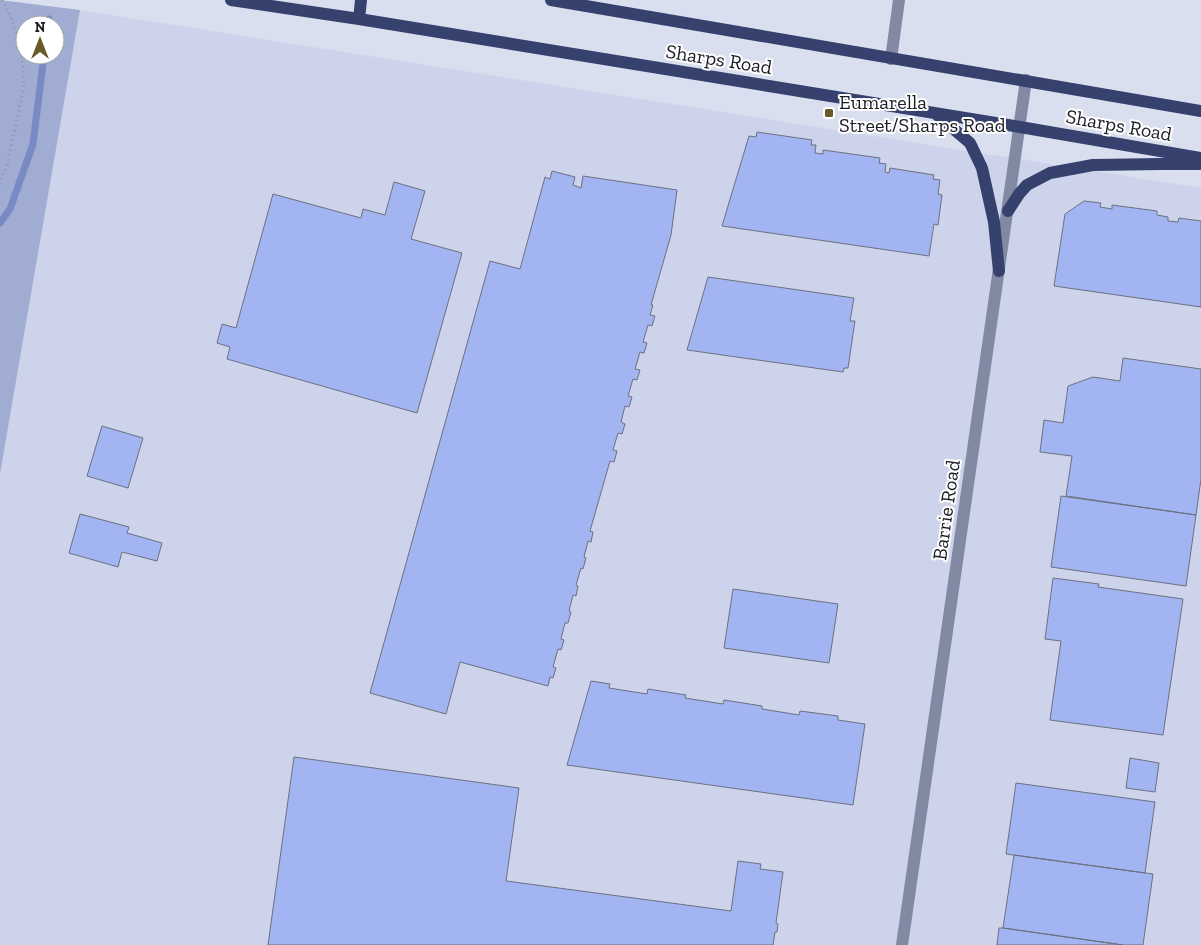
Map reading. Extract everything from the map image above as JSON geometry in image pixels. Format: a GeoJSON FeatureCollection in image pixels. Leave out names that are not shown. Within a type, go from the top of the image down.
{"type":"FeatureCollection","features":[{"type":"Feature","properties":{"kind":"main road","name":"Sharps Road"},"geometry":{"type":"LineString","coordinates":[[231,0],[359,19],[1201,158]]}},
{"type":"Feature","properties":{"kind":"main road"},"geometry":{"type":"LineString","coordinates":[[359,19],[362,0]]}},
{"type":"Feature","properties":{"kind":"main road","name":"Sharps Road"},"geometry":{"type":"LineString","coordinates":[[551,0],[1201,111]]}},
{"type":"Feature","properties":{"kind":"main road"},"geometry":{"type":"LineString","coordinates":[[936,113],[970,143],[982,168],[994,222],[999,272]]}},
{"type":"Feature","properties":{"kind":"main road"},"geometry":{"type":"LineString","coordinates":[[1008,211],[1026,185],[1050,173],[1092,165],[1201,164]]}},
{"type":"Feature","properties":{"kind":"street"},"geometry":{"type":"LineString","coordinates":[[891,59],[899,0]]}},
{"type":"Feature","properties":{"kind":"street","name":"Barrie Road"},"geometry":{"type":"LineString","coordinates":[[902,945],[1026,80]]}},
{"type":"Feature","properties":{"kind":"path"},"geometry":{"type":"LineString","coordinates":[[0,184],[8,162],[24,86],[22,50],[11,17],[2,0]]}},
{"type":"Feature","properties":{"kind":"shaded area"},"geometry":{"type":"Polygon","coordinates":[[[0,0],[80,10],[0,474],[0,0]]]}},
{"type":"Feature","properties":{"kind":"shaded area"},"geometry":{"type":"Polygon","coordinates":[[[80,10],[1201,188],[1201,945],[0,945],[0,474],[80,10]]]}},
{"type":"Feature","properties":{"kind":"building"},"geometry":{"type":"Polygon","coordinates":[[[757,132],[812,140],[811,145],[816,145],[815,153],[823,154],[823,150],[880,158],[879,163],[886,164],[885,172],[889,173],[890,168],[934,175],[933,179],[940,180],[938,194],[942,195],[938,225],[934,224],[929,256],[722,226],[749,136],[756,137],[757,132]]]}},
{"type":"Feature","properties":{"kind":"building"},"geometry":{"type":"Polygon","coordinates":[[[552,171],[575,177],[573,185],[581,188],[583,176],[677,190],[671,235],[651,305],[653,305],[650,315],[655,316],[652,326],[648,325],[643,342],[647,343],[644,353],[640,352],[635,369],[640,370],[637,380],[633,379],[628,396],[632,397],[629,407],[625,406],[621,422],[625,424],[622,434],[618,433],[613,450],[617,451],[614,462],[610,461],[590,531],[593,532],[591,542],[588,541],[583,569],[581,568],[576,585],[578,586],[576,596],[573,595],[568,623],[565,623],[561,639],[564,640],[561,650],[558,649],[553,667],[556,668],[553,678],[550,677],[548,686],[460,662],[446,714],[370,693],[490,261],[520,269],[545,177],[550,179],[552,171]]]}},
{"type":"Feature","properties":{"kind":"building"},"geometry":{"type":"Polygon","coordinates":[[[394,182],[425,191],[411,239],[462,253],[417,413],[227,359],[230,347],[217,343],[222,324],[236,328],[273,194],[361,218],[363,209],[385,215],[394,182]]]}},
{"type":"Feature","properties":{"kind":"building"},"geometry":{"type":"Polygon","coordinates":[[[1084,201],[1101,203],[1100,207],[1112,209],[1112,205],[1157,211],[1157,215],[1168,217],[1168,221],[1178,222],[1179,218],[1201,221],[1201,307],[1054,286],[1065,214],[1084,201]]]}},
{"type":"Feature","properties":{"kind":"building"},"geometry":{"type":"Polygon","coordinates":[[[708,277],[854,298],[850,321],[855,321],[848,368],[844,368],[843,372],[687,350],[708,277]]]}},
{"type":"Feature","properties":{"kind":"building"},"geometry":{"type":"Polygon","coordinates":[[[1123,358],[1201,369],[1201,479],[1196,515],[1066,496],[1072,456],[1040,452],[1044,420],[1063,423],[1068,386],[1093,377],[1120,381],[1123,358]]]}},
{"type":"Feature","properties":{"kind":"building"},"geometry":{"type":"Polygon","coordinates":[[[102,426],[143,438],[128,488],[87,476],[102,426]]]}},
{"type":"Feature","properties":{"kind":"building"},"geometry":{"type":"Polygon","coordinates":[[[1061,496],[1196,515],[1186,586],[1051,567],[1061,496]]]}},
{"type":"Feature","properties":{"kind":"building"},"geometry":{"type":"Polygon","coordinates":[[[80,514],[129,527],[127,533],[162,543],[157,561],[122,552],[118,567],[69,553],[80,514]]]}},
{"type":"Feature","properties":{"kind":"building"},"geometry":{"type":"Polygon","coordinates":[[[1053,578],[1099,584],[1098,587],[1183,599],[1163,735],[1050,720],[1061,641],[1045,639],[1053,578]]]}},
{"type":"Feature","properties":{"kind":"building"},"geometry":{"type":"Polygon","coordinates":[[[733,589],[838,604],[829,663],[724,648],[733,589]]]}},
{"type":"Feature","properties":{"kind":"building"},"geometry":{"type":"Polygon","coordinates":[[[591,681],[610,684],[609,688],[647,694],[648,689],[686,695],[685,698],[723,704],[724,700],[762,706],[762,709],[799,715],[800,711],[838,716],[838,720],[865,724],[853,805],[567,765],[591,681]]]}},
{"type":"Feature","properties":{"kind":"building"},"geometry":{"type":"Polygon","coordinates":[[[294,757],[519,788],[506,881],[731,911],[738,861],[761,864],[760,869],[783,872],[776,923],[778,924],[777,932],[775,932],[773,945],[268,945],[294,757]]]}},
{"type":"Feature","properties":{"kind":"building"},"geometry":{"type":"Polygon","coordinates":[[[1130,758],[1159,763],[1155,792],[1126,788],[1130,758]]]}},
{"type":"Feature","properties":{"kind":"building"},"geometry":{"type":"Polygon","coordinates":[[[1016,783],[1155,802],[1145,873],[1006,854],[1016,783]]]}},
{"type":"Feature","properties":{"kind":"building"},"geometry":{"type":"Polygon","coordinates":[[[1014,855],[1153,874],[1143,945],[1123,945],[1003,928],[1014,855]]]}},
{"type":"Feature","properties":{"kind":"building"},"geometry":{"type":"Polygon","coordinates":[[[999,928],[1003,928],[1123,945],[997,945],[999,928]]]}},
{"type":"Feature","properties":{"kind":"waterway"},"geometry":{"type":"LineString","coordinates":[[0,223],[10,209],[33,144],[43,65]]}},
{"type":"Feature","properties":{"kind":"place","name":"Eumarella Street/Sharps Road"},"geometry":{"type":"Point","coordinates":[829,113]}}]}
